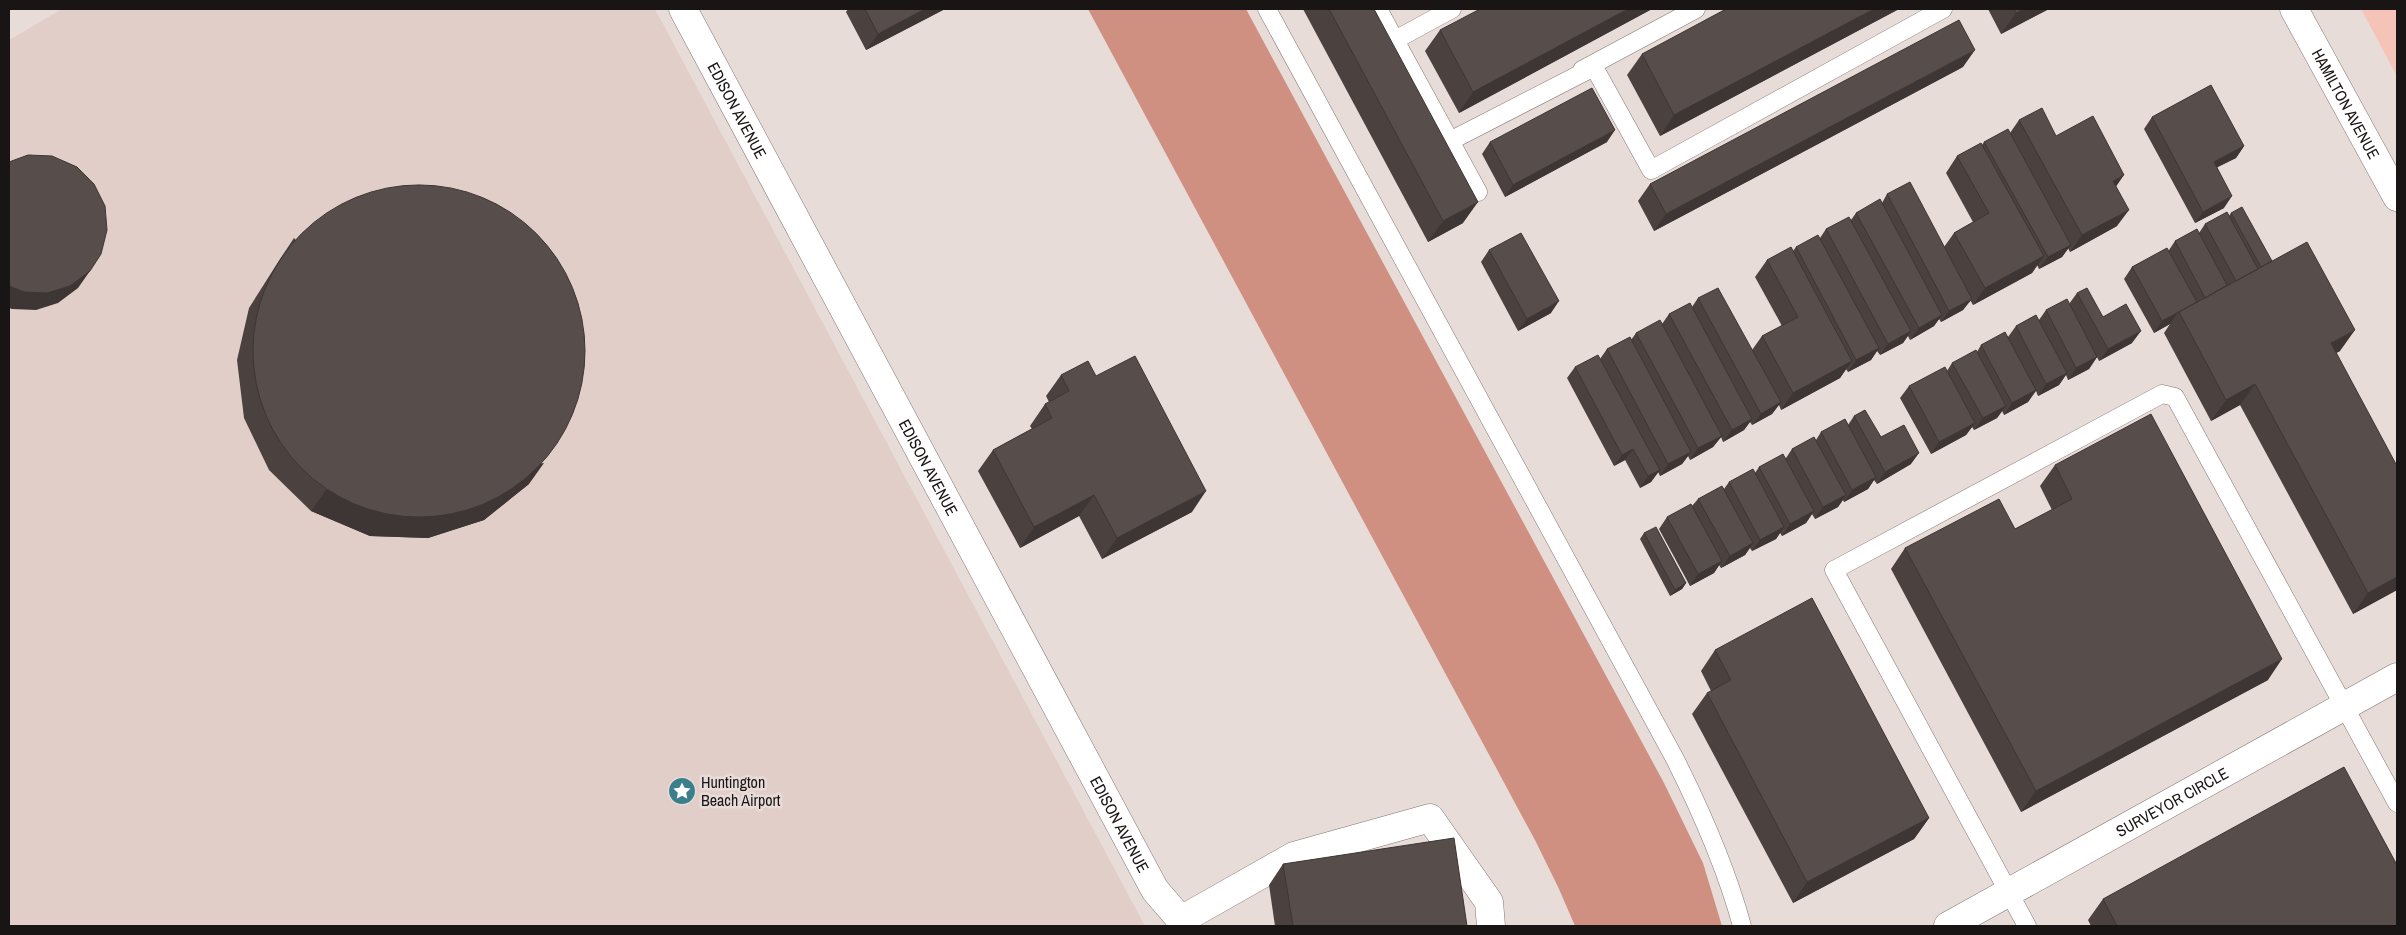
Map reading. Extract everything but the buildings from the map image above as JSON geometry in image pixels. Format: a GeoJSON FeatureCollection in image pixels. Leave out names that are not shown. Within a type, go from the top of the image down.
{"type":"FeatureCollection","features":[{"type":"Feature","properties":{"kind":"street","name":"EDISON AVENUE"},"geometry":{"type":"LineString","coordinates":[[683,9],[1155,890],[1183,923],[1294,856],[1430,818],[1489,902],[1491,926]]}},
{"type":"Feature","properties":{"kind":"street","name":"HAMILTON AVENUE"},"geometry":{"type":"LineString","coordinates":[[2294,9],[2397,196]]}},
{"type":"Feature","properties":{"kind":"street","name":"SURVEYOR CIRCLE"},"geometry":{"type":"LineString","coordinates":[[1948,926],[2397,677]]}},
{"type":"Feature","properties":{"kind":"lane"},"geometry":{"type":"LineString","coordinates":[[1267,9],[1692,793],[1718,850],[1742,926]]}},
{"type":"Feature","properties":{"kind":"lane"},"geometry":{"type":"LineString","coordinates":[[1378,9],[1478,192]]}},
{"type":"Feature","properties":{"kind":"lane"},"geometry":{"type":"LineString","coordinates":[[1395,40],[1452,9]]}},
{"type":"Feature","properties":{"kind":"lane"},"geometry":{"type":"LineString","coordinates":[[1450,141],[1696,9]]}},
{"type":"Feature","properties":{"kind":"lane"},"geometry":{"type":"LineString","coordinates":[[1450,141],[1594,68],[1651,170],[1943,9]]}},
{"type":"Feature","properties":{"kind":"lane"},"geometry":{"type":"LineString","coordinates":[[2028,926],[1834,570],[2162,394],[2175,397],[2397,803]]}},
{"type":"Feature","properties":{"kind":"shaded area"},"geometry":{"type":"Polygon","coordinates":[[[62,9],[655,9],[1145,926],[9,926],[9,40],[62,9]]]}},
{"type":"Feature","properties":{"kind":"shaded area"},"geometry":{"type":"Polygon","coordinates":[[[1088,9],[1246,9],[1664,783],[1703,863],[1722,926],[1575,926],[1536,842],[1088,9]]]}},
{"type":"Feature","properties":{"kind":"shaded area"},"geometry":{"type":"Polygon","coordinates":[[[2361,9],[2397,9],[2397,76],[2361,9]]]}},
{"type":"Feature","properties":{"kind":"place","name":"Huntington Beach Airport"},"geometry":{"type":"Point","coordinates":[682,791]}}]}
